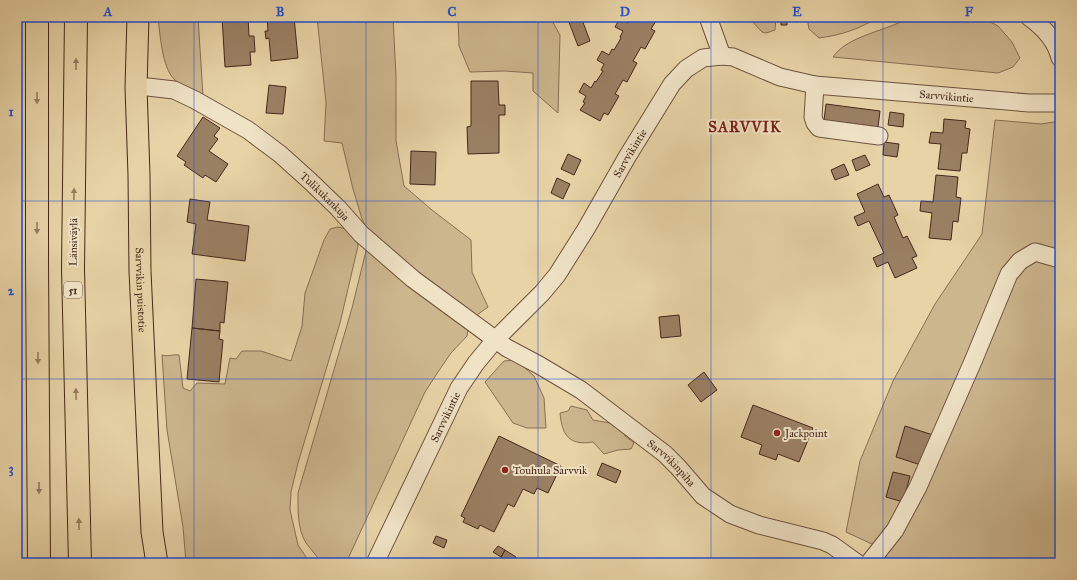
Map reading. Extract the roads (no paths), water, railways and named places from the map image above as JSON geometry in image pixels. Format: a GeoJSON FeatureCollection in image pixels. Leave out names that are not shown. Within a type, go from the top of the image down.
{"type":"FeatureCollection","features":[{"type":"Feature","properties":{"kind":"highway"},"geometry":{"type":"LineString","coordinates":[[37,17],[39,563]]}},
{"type":"Feature","properties":{"kind":"highway","name":"Länsiväylä"},"geometry":{"type":"LineString","coordinates":[[76,17],[73,269],[80,563]]}},
{"type":"Feature","properties":{"kind":"main road","name":"Sarvvikin puistotie"},"geometry":{"type":"LineString","coordinates":[[138,17],[136,87],[140,271],[152,532],[157,563]]}},
{"type":"Feature","properties":{"kind":"street"},"geometry":{"type":"LineString","coordinates":[[708,17],[722,56]]}},
{"type":"Feature","properties":{"kind":"street"},"geometry":{"type":"LineString","coordinates":[[1029,17],[1049,35],[1059,52],[1060,58]]}},
{"type":"Feature","properties":{"kind":"street","name":"Sarvvikintie"},"geometry":{"type":"LineString","coordinates":[[379,562],[458,388],[495,340],[542,293],[557,274],[586,229],[627,157],[672,84],[686,68],[703,58],[722,56],[733,57],[780,77],[816,85],[1029,104],[1060,103]]}},
{"type":"Feature","properties":{"kind":"street"},"geometry":{"type":"LineString","coordinates":[[816,85],[813,117],[814,124],[819,128],[879,136]]}},
{"type":"Feature","properties":{"kind":"street","name":"Tulikukankuja"},"geometry":{"type":"LineString","coordinates":[[136,87],[174,90],[248,130],[280,154],[310,180],[361,234],[413,279],[495,340]]}},
{"type":"Feature","properties":{"kind":"street"},"geometry":{"type":"LineString","coordinates":[[869,563],[895,530],[918,487],[974,359],[1009,274],[1020,261],[1035,252],[1060,259]]}},
{"type":"Feature","properties":{"kind":"street","name":"Sarvvikinpiha"},"geometry":{"type":"LineString","coordinates":[[495,340],[507,348],[539,364],[581,390],[665,454],[703,496],[730,514],[759,525],[823,541],[832,545],[857,563]]}},
{"type":"Feature","properties":{"kind":"place","name":"Jackpoint"},"geometry":{"type":"Point","coordinates":[777,433]}},
{"type":"Feature","properties":{"kind":"place","name":"Touhula Sarvvik"},"geometry":{"type":"Point","coordinates":[505,470]}},
{"type":"Feature","properties":{"kind":"district","name":"SARVVIK"},"geometry":{"type":"Point","coordinates":[745,127]}}]}
